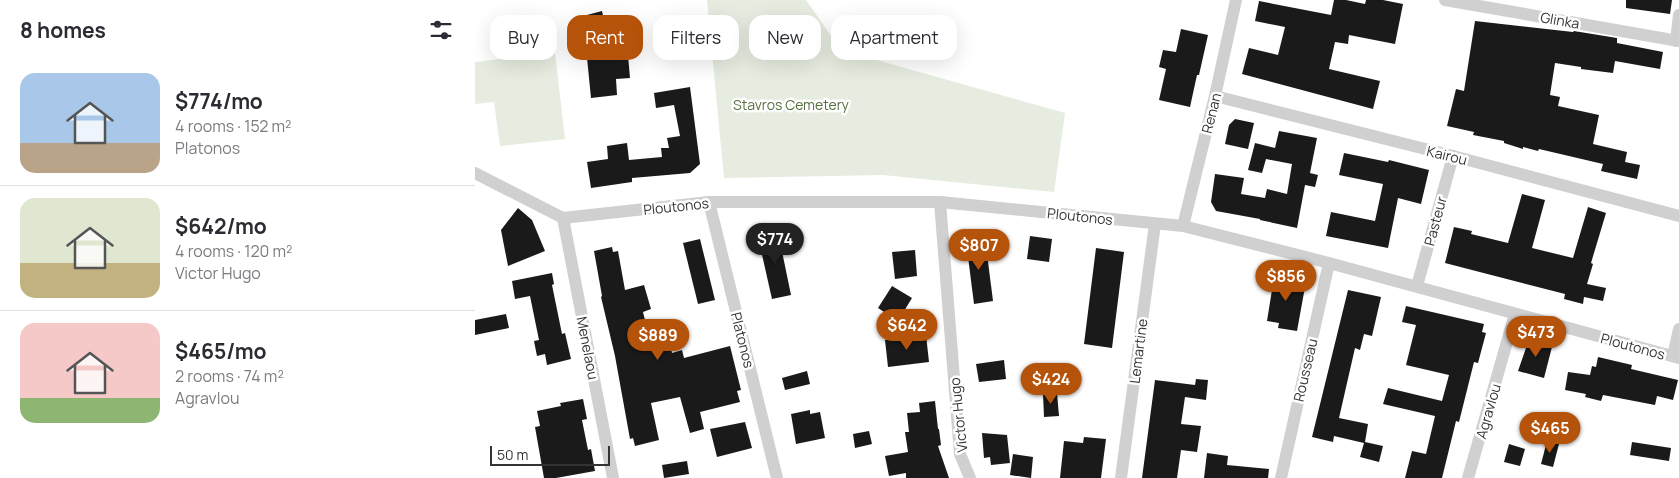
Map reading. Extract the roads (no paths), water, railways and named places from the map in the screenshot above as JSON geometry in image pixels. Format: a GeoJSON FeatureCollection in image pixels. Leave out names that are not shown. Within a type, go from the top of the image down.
{"type":"FeatureCollection","features":[{"type":"Feature","properties":{"kind":"street","name":"Renan"},"geometry":{"type":"LineString","coordinates":[[1183,226],[1236,0]]}},
{"type":"Feature","properties":{"kind":"street","name":"Glinka"},"geometry":{"type":"LineString","coordinates":[[1445,0],[1677,41]]}},
{"type":"Feature","properties":{"kind":"street"},"geometry":{"type":"LineString","coordinates":[[1677,41],[1679,15]]}},
{"type":"Feature","properties":{"kind":"street","name":"Kairou"},"geometry":{"type":"LineString","coordinates":[[1215,96],[1453,156],[1679,216]]}},
{"type":"Feature","properties":{"kind":"street","name":"Pasteur"},"geometry":{"type":"LineString","coordinates":[[1417,286],[1453,156]]}},
{"type":"Feature","properties":{"kind":"street"},"geometry":{"type":"LineString","coordinates":[[475,173],[563,218]]}},
{"type":"Feature","properties":{"kind":"street","name":"Ploutonos"},"geometry":{"type":"LineString","coordinates":[[563,218],[709,202],[939,202],[1183,226],[1417,286],[1676,357]]}},
{"type":"Feature","properties":{"kind":"street","name":"Platonos"},"geometry":{"type":"LineString","coordinates":[[709,202],[777,478]]}},
{"type":"Feature","properties":{"kind":"street","name":"Victor Hugo"},"geometry":{"type":"LineString","coordinates":[[939,202],[960,454],[970,478]]}},
{"type":"Feature","properties":{"kind":"street","name":"Menelaou"},"geometry":{"type":"LineString","coordinates":[[563,218],[613,478]]}},
{"type":"Feature","properties":{"kind":"street","name":"Lemartine"},"geometry":{"type":"LineString","coordinates":[[1121,478],[1155,224]]}},
{"type":"Feature","properties":{"kind":"street","name":"Rousseau"},"geometry":{"type":"LineString","coordinates":[[1281,478],[1329,263]]}},
{"type":"Feature","properties":{"kind":"street","name":"Agravlou"},"geometry":{"type":"LineString","coordinates":[[1468,478],[1515,314]]}},
{"type":"Feature","properties":{"kind":"street"},"geometry":{"type":"LineString","coordinates":[[1676,357],[1679,329]]}},
{"type":"Feature","properties":{"kind":"park label","name":"Stavros Cemetery"},"geometry":{"type":"Point","coordinates":[791,104]}}]}
